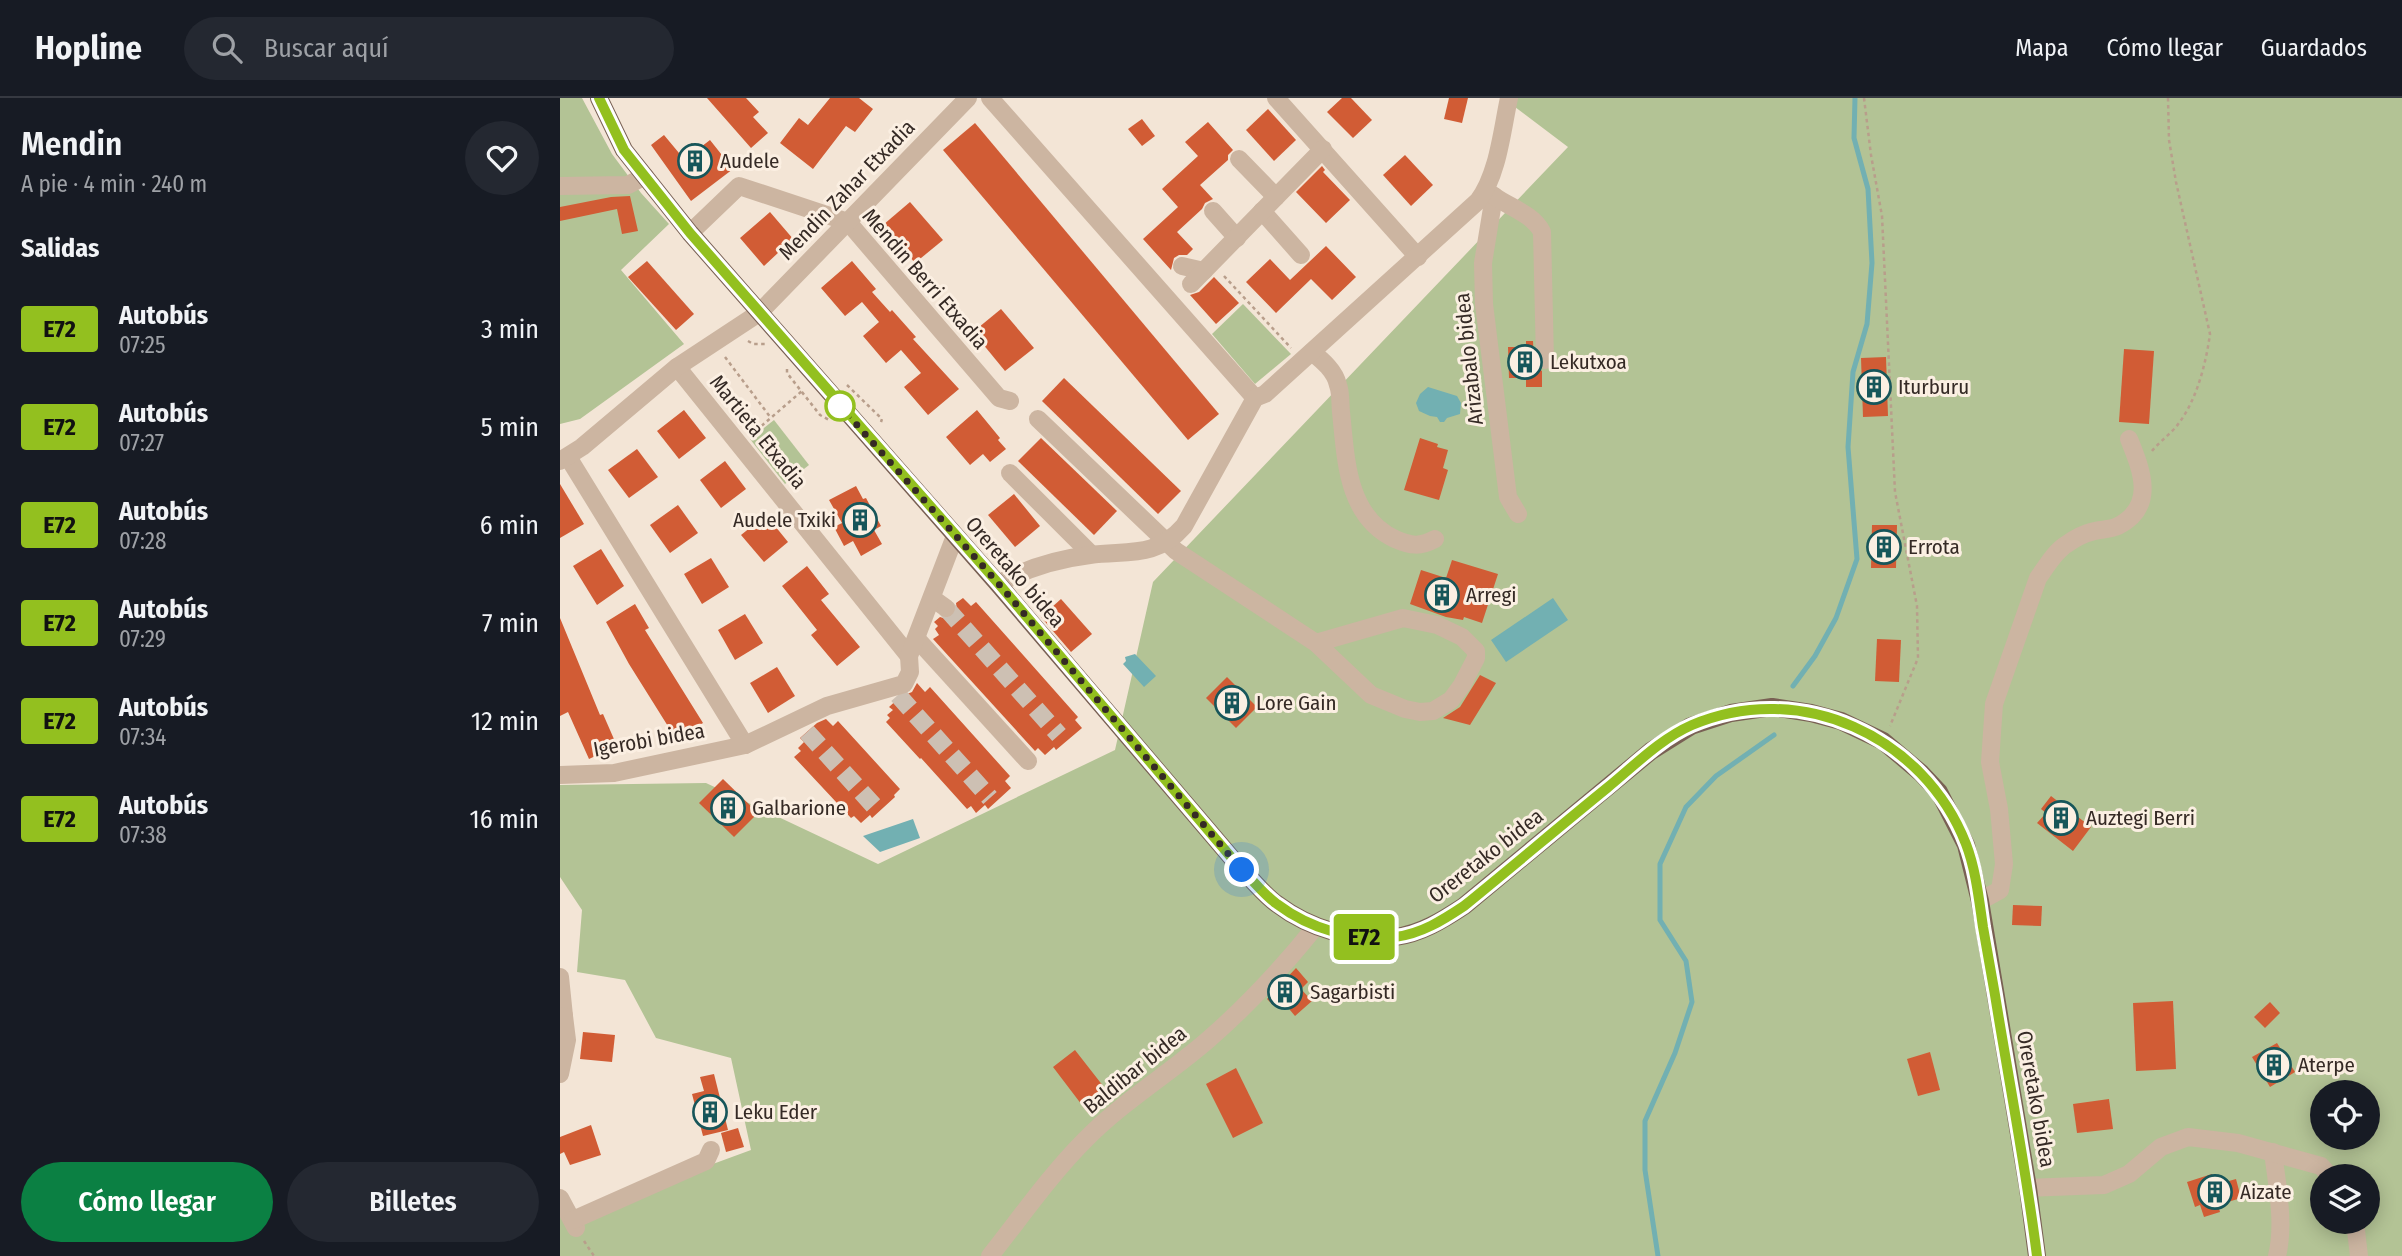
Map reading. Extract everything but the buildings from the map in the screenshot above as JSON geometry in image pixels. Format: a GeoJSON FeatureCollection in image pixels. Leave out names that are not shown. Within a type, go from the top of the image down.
{"type":"FeatureCollection","features":[{"type":"Feature","properties":{"kind":"main road","name":"Oreretako bidea"},"geometry":{"type":"LineString","coordinates":[[599,98],[624,150],[690,233],[998,583],[1242,870],[1275,903],[1293,915],[1345,935],[1375,938],[1397,937],[1441,921],[1464,906],[1651,751],[1691,726],[1731,713],[1772,707],[1811,713],[1841,721],[1883,741],[1939,792],[1966,845],[1980,901],[2037,1256]]}},
{"type":"Feature","properties":{"kind":"street","name":"Mendin Zahar Etxadia"},"geometry":{"type":"LineString","coordinates":[[759,313],[968,98]]}},
{"type":"Feature","properties":{"kind":"street"},"geometry":{"type":"LineString","coordinates":[[990,98],[1255,398]]}},
{"type":"Feature","properties":{"kind":"street"},"geometry":{"type":"LineString","coordinates":[[1276,98],[1418,257]]}},
{"type":"Feature","properties":{"kind":"street","name":"Arizabalo bidea"},"geometry":{"type":"LineString","coordinates":[[1509,98],[1491,177],[1483,264],[1484,304],[1508,496],[1518,514]]}},
{"type":"Feature","properties":{"kind":"street"},"geometry":{"type":"LineString","coordinates":[[1182,265],[1202,273],[1323,149]]}},
{"type":"Feature","properties":{"kind":"street"},"geometry":{"type":"LineString","coordinates":[[1239,159],[1276,197]]}},
{"type":"Feature","properties":{"kind":"street"},"geometry":{"type":"LineString","coordinates":[[560,186],[628,185],[645,176]]}},
{"type":"Feature","properties":{"kind":"street","name":"Mendin Berri Etxadia"},"geometry":{"type":"LineString","coordinates":[[690,233],[739,186],[848,222],[999,398],[1010,401]]}},
{"type":"Feature","properties":{"kind":"street"},"geometry":{"type":"LineString","coordinates":[[1490,194],[1524,214],[1539,225],[1542,232],[1545,360]]}},
{"type":"Feature","properties":{"kind":"street","name":"Arizabalo bidea"},"geometry":{"type":"LineString","coordinates":[[998,583],[1046,562],[1091,554],[1146,552],[1175,536],[1184,526],[1255,398],[1265,394],[1478,201],[1490,194]]}},
{"type":"Feature","properties":{"kind":"street"},"geometry":{"type":"LineString","coordinates":[[1213,211],[1237,238]]}},
{"type":"Feature","properties":{"kind":"street"},"geometry":{"type":"LineString","coordinates":[[1262,211],[1301,255]]}},
{"type":"Feature","properties":{"kind":"street","name":"Martieta Etxadia"},"geometry":{"type":"LineString","coordinates":[[745,745],[564,459],[677,367],[759,313]]}},
{"type":"Feature","properties":{"kind":"street"},"geometry":{"type":"LineString","coordinates":[[1307,356],[1329,366],[1338,384],[1347,470],[1353,492],[1362,509],[1391,537],[1411,546],[1436,539]]}},
{"type":"Feature","properties":{"kind":"street","name":"Martieta Etxadia"},"geometry":{"type":"LineString","coordinates":[[677,367],[909,656]]}},
{"type":"Feature","properties":{"kind":"street"},"geometry":{"type":"LineString","coordinates":[[1038,419],[1175,551],[1316,643],[1371,695],[1405,709],[1433,711],[1451,700],[1476,658],[1476,651],[1462,637],[1437,625],[1403,618],[1316,643]]}},
{"type":"Feature","properties":{"kind":"street"},"geometry":{"type":"LineString","coordinates":[[1980,901],[2000,890],[2004,864],[1999,808],[1990,762],[1994,704],[2038,578],[2064,545],[2091,532],[2117,526],[2135,513],[2144,492],[2141,470],[2129,439]]}},
{"type":"Feature","properties":{"kind":"street"},"geometry":{"type":"LineString","coordinates":[[1010,473],[1091,554]]}},
{"type":"Feature","properties":{"kind":"street"},"geometry":{"type":"LineString","coordinates":[[909,656],[939,603],[955,536]]}},
{"type":"Feature","properties":{"kind":"street"},"geometry":{"type":"LineString","coordinates":[[917,639],[1028,761]]}},
{"type":"Feature","properties":{"kind":"street","name":"Igerobi bidea"},"geometry":{"type":"LineString","coordinates":[[560,775],[614,773],[745,745],[802,727],[827,706],[895,692],[904,684],[910,671],[909,656]]}},
{"type":"Feature","properties":{"kind":"street","name":"Baldibar bidea"},"geometry":{"type":"LineString","coordinates":[[990,1256],[1055,1172],[1086,1138],[1210,1038],[1286,963],[1316,926]]}},
{"type":"Feature","properties":{"kind":"street"},"geometry":{"type":"LineString","coordinates":[[560,977],[562,1016],[567,1040],[560,1074]]}},
{"type":"Feature","properties":{"kind":"street"},"geometry":{"type":"LineString","coordinates":[[2028,1188],[2104,1185],[2129,1174],[2161,1147],[2188,1137],[2238,1143],[2314,1164]]}},
{"type":"Feature","properties":{"kind":"street"},"geometry":{"type":"LineString","coordinates":[[560,1198],[575,1225],[706,1161],[711,1150]]}},
{"type":"Feature","properties":{"kind":"street"},"geometry":{"type":"LineString","coordinates":[[2273,1152],[2278,1195],[2277,1256]]}},
{"type":"Feature","properties":{"kind":"street"},"geometry":{"type":"LineString","coordinates":[[2356,1234],[2359,1256]]}},
{"type":"Feature","properties":{"kind":"path"},"geometry":{"type":"LineString","coordinates":[[1864,98],[1882,216],[1895,492],[1917,606],[1918,658],[1883,741]]}},
{"type":"Feature","properties":{"kind":"path"},"geometry":{"type":"LineString","coordinates":[[2141,470],[2152,450],[2178,426],[2188,409],[2207,354],[2210,334],[2176,182],[2169,141],[2168,98]]}},
{"type":"Feature","properties":{"kind":"path"},"geometry":{"type":"LineString","coordinates":[[1202,273],[1307,356]]}},
{"type":"Feature","properties":{"kind":"path"},"geometry":{"type":"LineString","coordinates":[[742,338],[753,344],[772,343]]}},
{"type":"Feature","properties":{"kind":"path"},"geometry":{"type":"LineString","coordinates":[[719,348],[771,418]]}},
{"type":"Feature","properties":{"kind":"path"},"geometry":{"type":"LineString","coordinates":[[787,361],[787,373],[820,415],[840,425]]}},
{"type":"Feature","properties":{"kind":"path"},"geometry":{"type":"LineString","coordinates":[[746,440],[802,391]]}},
{"type":"Feature","properties":{"kind":"green space"},"geometry":{"type":"Polygon","coordinates":[[[560,98],[582,98],[612,154],[641,193],[669,224],[621,270],[684,344],[580,419],[560,424],[560,98]]]}},
{"type":"Feature","properties":{"kind":"green space"},"geometry":{"type":"Polygon","coordinates":[[[1503,98],[2402,98],[2402,1256],[560,1256],[560,1190],[574,1215],[751,1150],[731,1058],[656,1038],[625,980],[577,972],[582,910],[560,877],[560,785],[706,783],[878,864],[1115,750],[1153,582],[1568,147],[1503,98]]]}},
{"type":"Feature","properties":{"kind":"green space"},"geometry":{"type":"Polygon","coordinates":[[[1243,304],[1291,354],[1255,384],[1212,334],[1243,304]]]}},
{"type":"Feature","properties":{"kind":"green space"},"geometry":{"type":"Polygon","coordinates":[[[774,420],[809,465],[785,484],[750,439],[774,420]]]}},
{"type":"Feature","properties":{"kind":"water"},"geometry":{"type":"Polygon","coordinates":[[[1428,387],[1457,396],[1461,403],[1460,414],[1440,422],[1437,417],[1419,411],[1416,403],[1420,394],[1428,387]]]}},
{"type":"Feature","properties":{"kind":"water"},"geometry":{"type":"Polygon","coordinates":[[[1553,598],[1568,620],[1506,662],[1491,640],[1553,598]]]}},
{"type":"Feature","properties":{"kind":"water"},"geometry":{"type":"Polygon","coordinates":[[[1135,654],[1156,676],[1144,687],[1123,664],[1125,657],[1135,654]]]}},
{"type":"Feature","properties":{"kind":"water"},"geometry":{"type":"Polygon","coordinates":[[[913,819],[920,838],[880,852],[863,836],[913,819]]]}},
{"type":"Feature","properties":{"kind":"waterway"},"geometry":{"type":"LineString","coordinates":[[1793,686],[1815,656],[1836,618],[1857,559],[1848,447],[1853,372],[1867,324],[1872,263],[1868,189],[1854,138],[1855,98]]}},
{"type":"Feature","properties":{"kind":"waterway"},"geometry":{"type":"LineString","coordinates":[[1658,1256],[1645,1170],[1645,1121],[1675,1053],[1692,1002],[1686,961],[1660,920],[1660,864],[1686,807],[1716,776],[1774,735]]}},
{"type":"Feature","properties":{"kind":"tunnel"},"geometry":{"type":"LineString","coordinates":[[946,608],[1059,735]]}},
{"type":"Feature","properties":{"kind":"tunnel"},"geometry":{"type":"LineString","coordinates":[[898,695],[990,798]]}},
{"type":"Feature","properties":{"kind":"tunnel"},"geometry":{"type":"LineString","coordinates":[[807,732],[875,807]]}},
{"type":"Feature","properties":{"kind":"bus line","name":"E72"},"geometry":{"type":"LineString","coordinates":[[599,98],[624,150],[690,233],[998,583],[1242,870],[1275,903],[1293,915],[1345,935],[1375,938],[1397,937],[1441,921],[1464,906],[1651,751],[1691,726],[1731,713],[1772,707],[1811,713],[1841,721],[1883,741],[1939,792],[1966,845],[1980,901],[2037,1256]]}},
{"type":"Feature","properties":{"kind":"place","name":"Audele"},"geometry":{"type":"Point","coordinates":[695,161]}},
{"type":"Feature","properties":{"kind":"place","name":"Lekutxoa"},"geometry":{"type":"Point","coordinates":[1525,362]}},
{"type":"Feature","properties":{"kind":"place","name":"Iturburu"},"geometry":{"type":"Point","coordinates":[1874,387]}},
{"type":"Feature","properties":{"kind":"place","name":"Audele Txiki"},"geometry":{"type":"Point","coordinates":[860,520]}},
{"type":"Feature","properties":{"kind":"place","name":"Errota"},"geometry":{"type":"Point","coordinates":[1884,547]}},
{"type":"Feature","properties":{"kind":"place","name":"Arregi"},"geometry":{"type":"Point","coordinates":[1442,595]}},
{"type":"Feature","properties":{"kind":"place","name":"Lore Gain"},"geometry":{"type":"Point","coordinates":[1232,703]}},
{"type":"Feature","properties":{"kind":"place","name":"Galbarione"},"geometry":{"type":"Point","coordinates":[728,808]}},
{"type":"Feature","properties":{"kind":"place","name":"Auztegi Berri"},"geometry":{"type":"Point","coordinates":[2061,818]}},
{"type":"Feature","properties":{"kind":"place","name":"Sagarbisti"},"geometry":{"type":"Point","coordinates":[1285,992]}},
{"type":"Feature","properties":{"kind":"place","name":"Aterpe"},"geometry":{"type":"Point","coordinates":[2274,1065]}},
{"type":"Feature","properties":{"kind":"place","name":"Leku Eder"},"geometry":{"type":"Point","coordinates":[710,1112]}},
{"type":"Feature","properties":{"kind":"place","name":"Aizate"},"geometry":{"type":"Point","coordinates":[2215,1192]}},
{"type":"Feature","properties":{"kind":"route"},"geometry":{"type":"LineString","coordinates":[[840,406],[998,583],[1242,870]]}}]}
